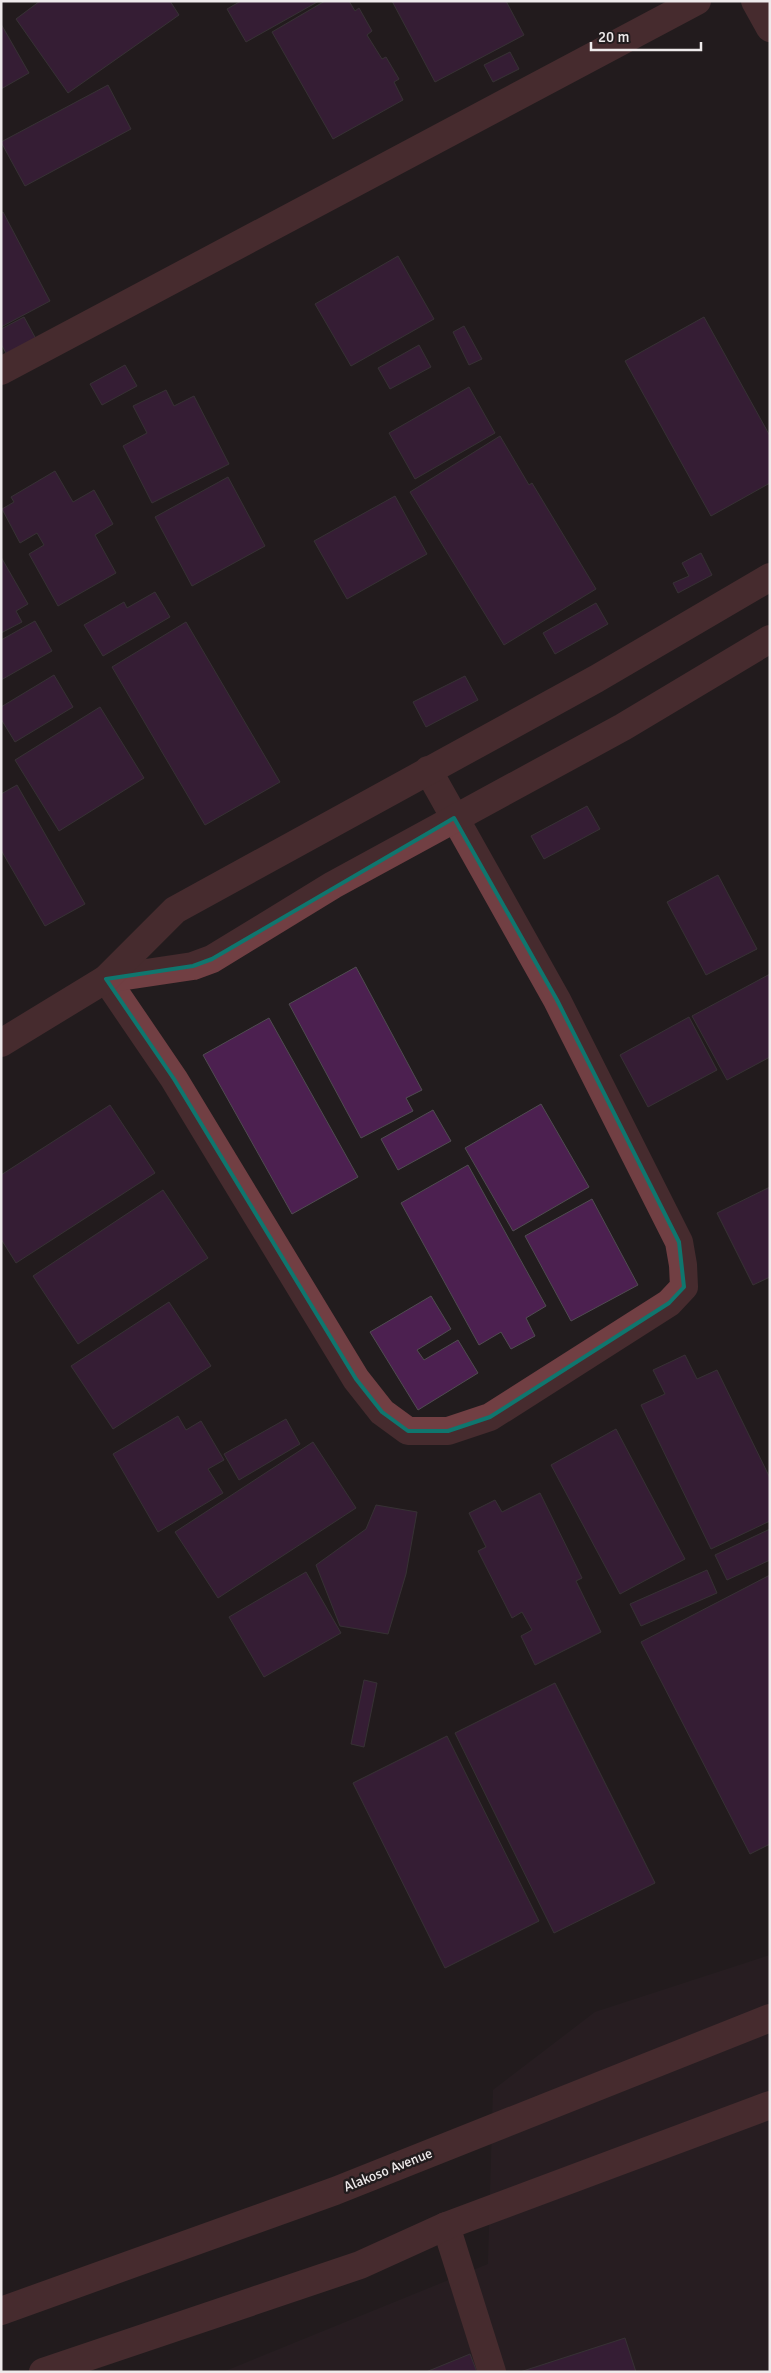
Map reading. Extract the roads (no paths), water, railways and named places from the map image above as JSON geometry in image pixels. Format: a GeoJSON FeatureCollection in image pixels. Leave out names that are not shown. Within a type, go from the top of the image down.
{"type":"FeatureCollection","features":[{"type":"Feature","properties":{"kind":"street"},"geometry":{"type":"LineString","coordinates":[[1,371],[697,1]]}},
{"type":"Feature","properties":{"kind":"street"},"geometry":{"type":"LineString","coordinates":[[755,1],[770,28]]}},
{"type":"Feature","properties":{"kind":"street"},"geometry":{"type":"LineString","coordinates":[[1,1043],[106,979],[175,910],[596,679],[770,577]]}},
{"type":"Feature","properties":{"kind":"street"},"geometry":{"type":"LineString","coordinates":[[106,979],[192,966],[212,958],[332,885],[623,727],[770,639]]}},
{"type":"Feature","properties":{"kind":"street"},"geometry":{"type":"LineString","coordinates":[[106,979],[174,1079],[356,1379],[382,1412],[408,1431],[448,1431],[490,1417],[669,1303],[684,1287],[679,1242],[557,1000],[428,770]]}},
{"type":"Feature","properties":{"kind":"street","name":"Alakoso Avenue"},"geometry":{"type":"LineString","coordinates":[[1,2311],[335,2191],[770,2018]]}},
{"type":"Feature","properties":{"kind":"street"},"geometry":{"type":"LineString","coordinates":[[43,2372],[360,2265],[446,2226],[770,2104]]}},
{"type":"Feature","properties":{"kind":"street"},"geometry":{"type":"LineString","coordinates":[[446,2226],[492,2372]]}}]}
